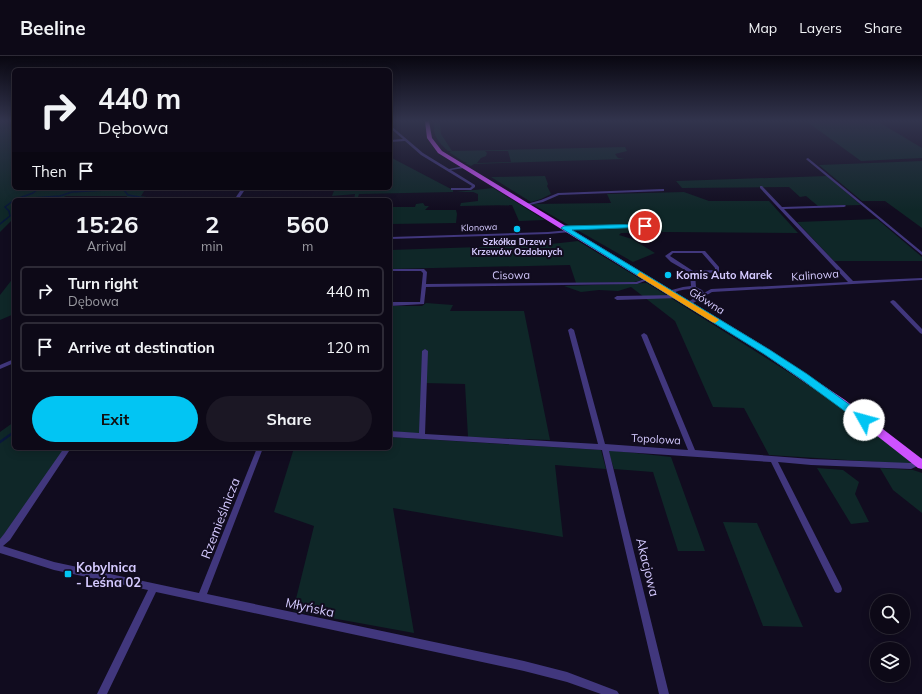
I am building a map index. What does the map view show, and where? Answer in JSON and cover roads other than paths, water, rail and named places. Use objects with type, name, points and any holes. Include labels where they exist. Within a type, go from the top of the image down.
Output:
[{"type":"main road","name":"Główna","points":[[439,151],[804,376],[921,463]]},
{"type":"street","points":[[418,151],[474,186],[471,189],[452,189]]},
{"type":"street","points":[[808,159],[922,254]]},
{"type":"street","points":[[448,170],[464,167]]},
{"type":"street","points":[[761,187],[851,282]]},
{"type":"street","points":[[525,205],[542,201],[558,194],[663,190]]},
{"type":"street","points":[[781,208],[844,206]]},
{"type":"street","name":"Klonowa","points":[[392,238],[548,233],[566,229],[645,226]]},
{"type":"street","points":[[692,274],[717,271],[717,268],[703,252],[672,252],[668,254],[667,256],[684,266],[692,274],[694,288]]},
{"type":"street","points":[[392,270],[424,270],[422,303],[392,304]]},
{"type":"street","name":"Cisowa","points":[[424,286],[637,283],[648,279]]},
{"type":"street","name":"Kalinowa","points":[[688,304],[711,291],[922,279]]},
{"type":"street","points":[[670,292],[680,289],[694,288],[703,295]]},
{"type":"street","points":[[617,298],[677,297]]},
{"type":"street","points":[[892,302],[922,332]]},
{"type":"street","name":"Akacjowa","points":[[571,330],[604,447],[664,694]]},
{"type":"street","points":[[644,335],[693,452]]},
{"type":"street","points":[[422,436],[425,351]]},
{"type":"street","points":[[0,367],[12,362]]},
{"type":"street","name":"Topolowa","points":[[392,434],[693,452],[773,459],[911,466],[921,463]]},
{"type":"street","points":[[0,544],[7,537],[67,450]]},
{"type":"street","name":"Rzemieślnicza","points":[[202,597],[259,450]]},
{"type":"street","points":[[773,459],[838,589]]},
{"type":"street","name":"Młyńska","points":[[0,548],[23,558],[54,566],[154,586],[524,666],[567,677],[611,693]]},
{"type":"street","points":[[102,694],[154,586]]},
{"type":"waterway","points":[[19,198],[33,193],[37,190]]},
{"type":"waterway","points":[[31,198],[60,196],[72,192],[106,190]]},
{"type":"waterway","points":[[124,190],[128,195],[145,198]]},
{"type":"waterway","points":[[0,224],[10,216],[9,211],[5,207],[12,202]]},
{"type":"waterway","points":[[0,442],[12,433]]},
{"type":"place","name":"Szkółka Drzew i Krzewów Ozdobnych","points":[[517,229]]},
{"type":"place","name":"Komis Auto Marek","points":[[668,275]]},
{"type":"place","name":"Kobylnica - Leśna 02","points":[[68,574]]}]
